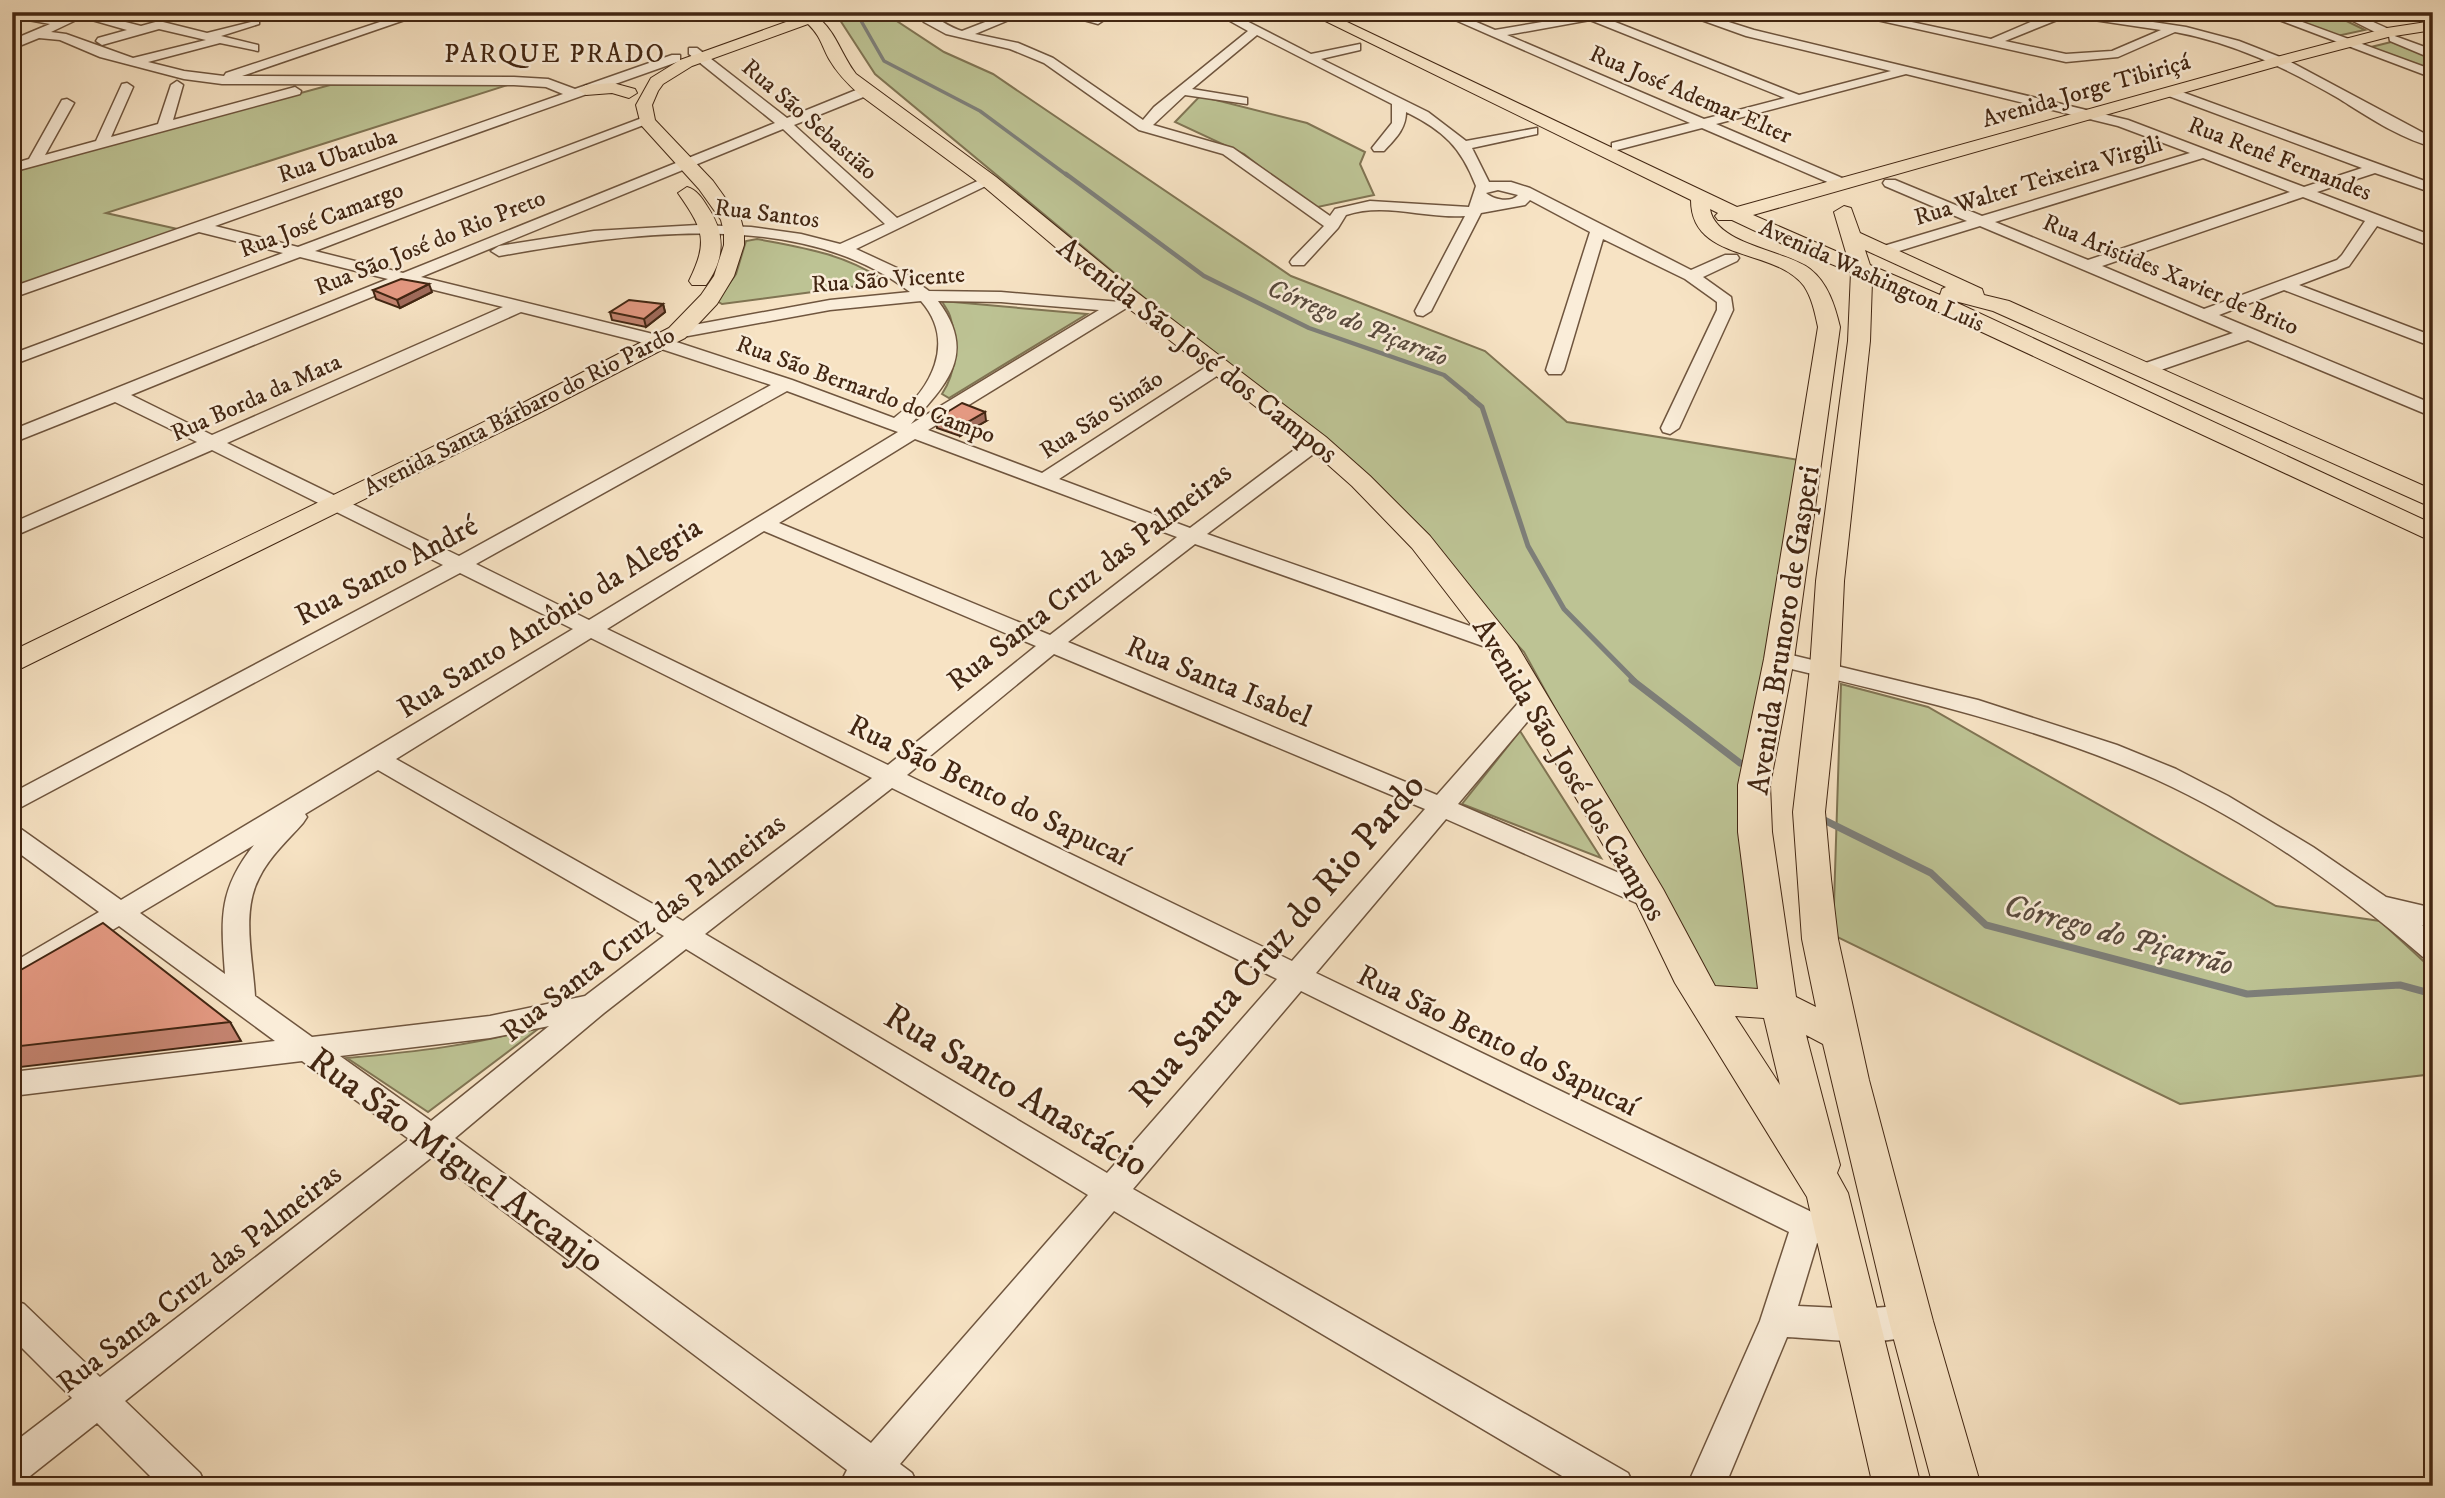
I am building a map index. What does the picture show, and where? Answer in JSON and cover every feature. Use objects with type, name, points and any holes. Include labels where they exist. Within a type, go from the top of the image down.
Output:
[{"type":"main road","name":"Avenida Washington Luis","points":[[1314,12],[1547,126],[1598,146],[1700,195],[1740,229]]},
{"type":"main road","name":"Avenida Washington Luis","points":[[1335,12],[1617,146],[1740,229],[1847,273],[1906,287],[2432,533]]},
{"type":"main road","points":[[734,232],[731,220],[722,206],[676,167],[625,109],[629,93],[651,71],[810,14]]},
{"type":"main road","name":"Avenida São José dos Campos","points":[[810,14],[827,34],[836,58],[850,77],[866,91],[989,181],[1130,304],[1220,366],[1362,481],[1421,542],[1502,645],[1651,898],[1824,1219],[1860,1325],[1897,1486]]},
{"type":"main road","name":"Avenida Jorge Tibiriçá","points":[[1844,212],[1848,200],[1855,194],[2178,94],[2433,25]]},
{"type":"main road","name":"Avenida Jorge Tibiriçá","points":[[2390,35],[2433,31]]},
{"type":"main road","points":[[638,125],[644,105],[657,81],[690,55]]},
{"type":"main road","points":[[581,92],[613,88],[629,93]]},
{"type":"main road","name":"Avenida Jorge Tibiriçá","points":[[1740,229],[1812,194],[1844,184],[2102,117]]},
{"type":"main road","points":[[676,167],[711,230]]},
{"type":"main road","points":[[1812,194],[1831,201],[1844,212],[1847,273]]},
{"type":"main road","points":[[1700,195],[1698,205],[1704,223],[1718,236],[1740,229],[1828,250],[1847,273]]},
{"type":"main road","points":[[1740,229],[1799,270],[1847,273],[1883,251],[2001,306]]},
{"type":"main road","name":"Avenida Santa Bárbaro do Rio Pardo","points":[[660,338],[699,281],[713,251],[711,230]]},
{"type":"main road","name":"Avenida Santa Bárbaro do Rio Pardo","points":[[12,641],[326,499],[660,338],[692,320],[724,276],[734,245],[734,232]]},
{"type":"main road","name":"Avenida Washington Luis","points":[[1847,273],[2001,306],[2433,500]]},
{"type":"main road","name":"Avenida Brunoro de Gasperi","points":[[1824,1219],[1779,1005],[1755,832],[1754,785],[1779,659],[1829,327],[1826,309],[1847,273]]},
{"type":"main road","name":"Avenida Brunoro de Gasperi","points":[[1847,273],[1859,341],[1830,581],[1825,668],[1809,812],[1820,939],[1911,1321]]},
{"type":"main road","points":[[2066,363],[2066,358],[2074,353],[2101,351]]},
{"type":"main road","name":"Avenida Santa Bárbaro do Rio Pardo","points":[[12,662],[326,499]]},
{"type":"main road","points":[[1704,999],[1779,1005],[1841,1036]]},
{"type":"main road","points":[[1911,1321],[1957,1486]]},
{"type":"street","points":[[12,45],[87,12]]},
{"type":"street","points":[[108,12],[96,18],[140,30]]},
{"type":"street","points":[[228,81],[254,67],[422,12]]},
{"type":"street","points":[[920,12],[939,27],[1017,47],[1046,59],[1144,127],[1214,144],[1333,225]]},
{"type":"street","points":[[965,34],[1023,12]]},
{"type":"street","points":[[1061,12],[1098,20]]},
{"type":"street","points":[[1220,12],[1445,129],[1465,145],[1474,162],[1477,205]]},
{"type":"street","name":"Rua José Ademar Elter","points":[[1443,12],[1844,184]]},
{"type":"street","name":"Rua Renê Fernandes","points":[[1685,12],[1728,27],[2102,117],[2206,153],[2433,242]]},
{"type":"street","points":[[1847,12],[2044,55],[2101,57],[2172,29]]},
{"type":"street","points":[[2341,12],[2433,55]]},
{"type":"street","points":[[12,13],[63,23]]},
{"type":"street","points":[[1990,43],[2062,13],[2172,29],[2230,41],[2284,64],[2383,121],[2433,143]]},
{"type":"street","points":[[2259,13],[2433,74]]},
{"type":"street","points":[[1494,34],[1585,15],[1799,99]]},
{"type":"street","points":[[12,20],[27,16]]},
{"type":"street","points":[[160,18],[154,22],[173,16],[218,36]]},
{"type":"street","points":[[102,41],[140,30],[160,18]]},
{"type":"street","points":[[160,18],[186,31],[323,60]]},
{"type":"street","points":[[139,64],[255,22]]},
{"type":"street","points":[[338,24],[393,33],[394,36]]},
{"type":"street","points":[[1144,127],[1159,110],[1256,30]]},
{"type":"street","points":[[156,41],[186,31]]},
{"type":"street","points":[[38,34],[62,37],[139,64],[184,75],[228,81],[514,81],[548,83],[581,92]]},
{"type":"street","points":[[1233,48],[1282,44]]},
{"type":"street","points":[[1308,58],[1356,47]]},
{"type":"street","name":"Rua Ubatuba","points":[[12,293],[690,55]]},
{"type":"street","name":"Rua São Sebastião","points":[[690,55],[784,123],[894,224]]},
{"type":"street","points":[[1617,146],[1905,71]]},
{"type":"street","points":[[234,106],[295,82]]},
{"type":"street","points":[[12,168],[325,82]]},
{"type":"street","points":[[165,124],[177,85]]},
{"type":"street","points":[[102,142],[127,87]]},
{"type":"street","name":"Rua São José do Rio Preto","points":[[12,437],[866,91]]},
{"type":"street","points":[[1182,91],[1242,101]]},
{"type":"street","points":[[2178,94],[2433,189]]},
{"type":"street","points":[[34,162],[67,103]]},
{"type":"street","points":[[1398,103],[1408,130]]},
{"type":"street","points":[[1122,111],[1159,110]]},
{"type":"street","name":"Rua José Camargo","points":[[12,360],[638,125]]},
{"type":"street","points":[[1379,148],[1408,130],[1445,129]]},
{"type":"street","points":[[1465,145],[1532,131]]},
{"type":"street","name":"Rua Walter Teixeira Virgili","points":[[1883,251],[2206,153]]},
{"type":"street","points":[[1474,162],[1521,194]]},
{"type":"street","points":[[2086,266],[2375,168]]},
{"type":"street","points":[[843,248],[989,181]]},
{"type":"street","name":"Rua Aristides Xavier de Brito","points":[[1890,183],[2431,409]]},
{"type":"street","points":[[1423,311],[1477,205],[1499,185],[1553,205],[1598,231],[1691,276],[1725,301],[1725,310],[1670,428]]},
{"type":"street","points":[[1298,262],[1333,225],[1340,212],[1365,205],[1452,214],[1477,205],[1504,204],[1521,194]]},
{"type":"street","points":[[2203,315],[2343,263],[2352,254],[2374,219]]},
{"type":"street","name":"Rua São Bernardo do Campo","points":[[198,227],[518,307],[660,338],[1193,536],[1502,645]]},
{"type":"street","points":[[1691,276],[1740,229]]},
{"type":"street","name":"Rua Santos","points":[[437,265],[587,235],[711,230],[790,237],[843,248],[920,291]]},
{"type":"street","points":[[1555,370],[1598,231]]},
{"type":"street","points":[[1588,259],[1606,253],[1636,250]]},
{"type":"street","points":[[2285,285],[2433,342]]},
{"type":"street","points":[[903,429],[934,391],[945,362],[947,337],[943,323],[920,291]]},
{"type":"street","name":"Rua São Vicente","points":[[660,338],[813,308],[920,291]]},
{"type":"street","name":"Rua São Vicente","points":[[692,320],[854,292],[920,291],[1130,304]]},
{"type":"street","name":"Rua Santo Antônio da Alegria","points":[[12,977],[591,629],[762,523],[903,429],[1130,304]]},
{"type":"street","name":"Rua Borda da Mata","points":[[12,531],[518,307]]},
{"type":"street","points":[[2143,369],[2248,334]]},
{"type":"street","name":"Rua São Simão","points":[[1044,480],[1220,366]]},
{"type":"street","name":"Rua Santo André","points":[[12,804],[457,566],[786,384]]},
{"type":"street","name":"Rua São Bento do Sapucaí","points":[[116,395],[457,566],[591,629],[1294,976],[1824,1219]]},
{"type":"street","name":"Rua Santa Cruz das Palmeiras","points":[[12,1466],[432,1139],[594,1005],[889,777],[1051,645],[1317,442]]},
{"type":"street","name":"Rua Santa Isabel","points":[[762,523],[1440,806],[1651,898]]},
{"type":"street","points":[[1779,659],[1825,668],[2007,715],[2156,770],[2231,809],[2321,863],[2383,906],[2433,950]]},
{"type":"street","name":"Rua Santa Cruz do Rio Pardo","points":[[877,1480],[1110,1192],[1535,698]]},
{"type":"street","name":"Rua Santo Anastácio","points":[[378,759],[685,935],[1110,1192],[1615,1486]]},
{"type":"street","points":[[241,1001],[238,900],[242,884],[271,842],[309,800]]},
{"type":"street","name":"Rua São Miguel Arcanjo","points":[[12,835],[432,1139],[877,1480]]},
{"type":"street","points":[[2383,906],[2433,918]]},
{"type":"street","points":[[12,1084],[490,1027],[594,1005]]},
{"type":"street","points":[[1706,1486],[1777,1321],[1797,1252],[1824,1219]]},
{"type":"street","points":[[12,1315],[187,1486]]},
{"type":"street","points":[[1777,1321],[1860,1325],[1911,1321]]},
{"type":"green space","points":[[850,12],[883,12],[944,52],[993,74],[1291,276],[1485,351],[1567,422],[1799,460],[1745,797],[1766,996],[1709,990],[1524,652],[1366,482],[875,74],[838,17]]},
{"type":"green space","points":[[2273,12],[2328,12],[2365,30],[2337,36]]},
{"type":"green space","points":[[2395,41],[2433,59],[2433,71],[2367,48]]},
{"type":"green space","points":[[511,84],[106,213],[182,230],[12,291],[12,172],[330,85]]},
{"type":"green space","points":[[1200,96],[1307,123],[1365,152],[1360,164],[1374,195],[1313,208],[1244,154],[1175,122]]},
{"type":"green space","points":[[757,239],[837,257],[882,279],[880,283],[722,304],[717,301],[736,274],[746,241]]},
{"type":"green space","points":[[942,301],[1087,314],[949,398],[942,394],[951,376],[955,356],[954,336],[950,316]]},
{"type":"green space","points":[[1841,684],[1928,707],[2276,906],[2380,921],[2433,970],[2433,1074],[2180,1104],[1833,935]]},
{"type":"green space","points":[[1520,731],[1601,858],[1462,804]]},
{"type":"green space","points":[[542,1026],[428,1112],[347,1058],[446,1047]]},
{"type":"building","points":[[401,279],[429,284],[397,300],[373,290]]},
{"type":"building","points":[[629,300],[663,304],[644,319],[610,312]]},
{"type":"building","points":[[962,403],[985,412],[959,427],[936,419]]},
{"type":"building","points":[[103,923],[230,1022],[12,1047],[12,975]]},
{"type":"waterway","name":"Córrego do Piçarrão","points":[[856,12],[884,61],[980,111],[1068,176]]},
{"type":"waterway","name":"Córrego do Piçarrão","points":[[1066,174],[1204,276],[1309,328],[1444,375],[1472,398]]},
{"type":"waterway","name":"Córrego do Piçarrão","points":[[1470,397],[1482,407],[1528,546],[1564,609],[1635,681]]},
{"type":"waterway","name":"Córrego do Piçarrão","points":[[1632,680],[1740,763]]},
{"type":"waterway","name":"Córrego do Piçarrão","points":[[1822,819],[1931,873],[1986,925],[2247,994],[2400,985],[2433,994]]},
{"type":"district","name":"PARQUE PRADO","points":[[555,53]]}]
